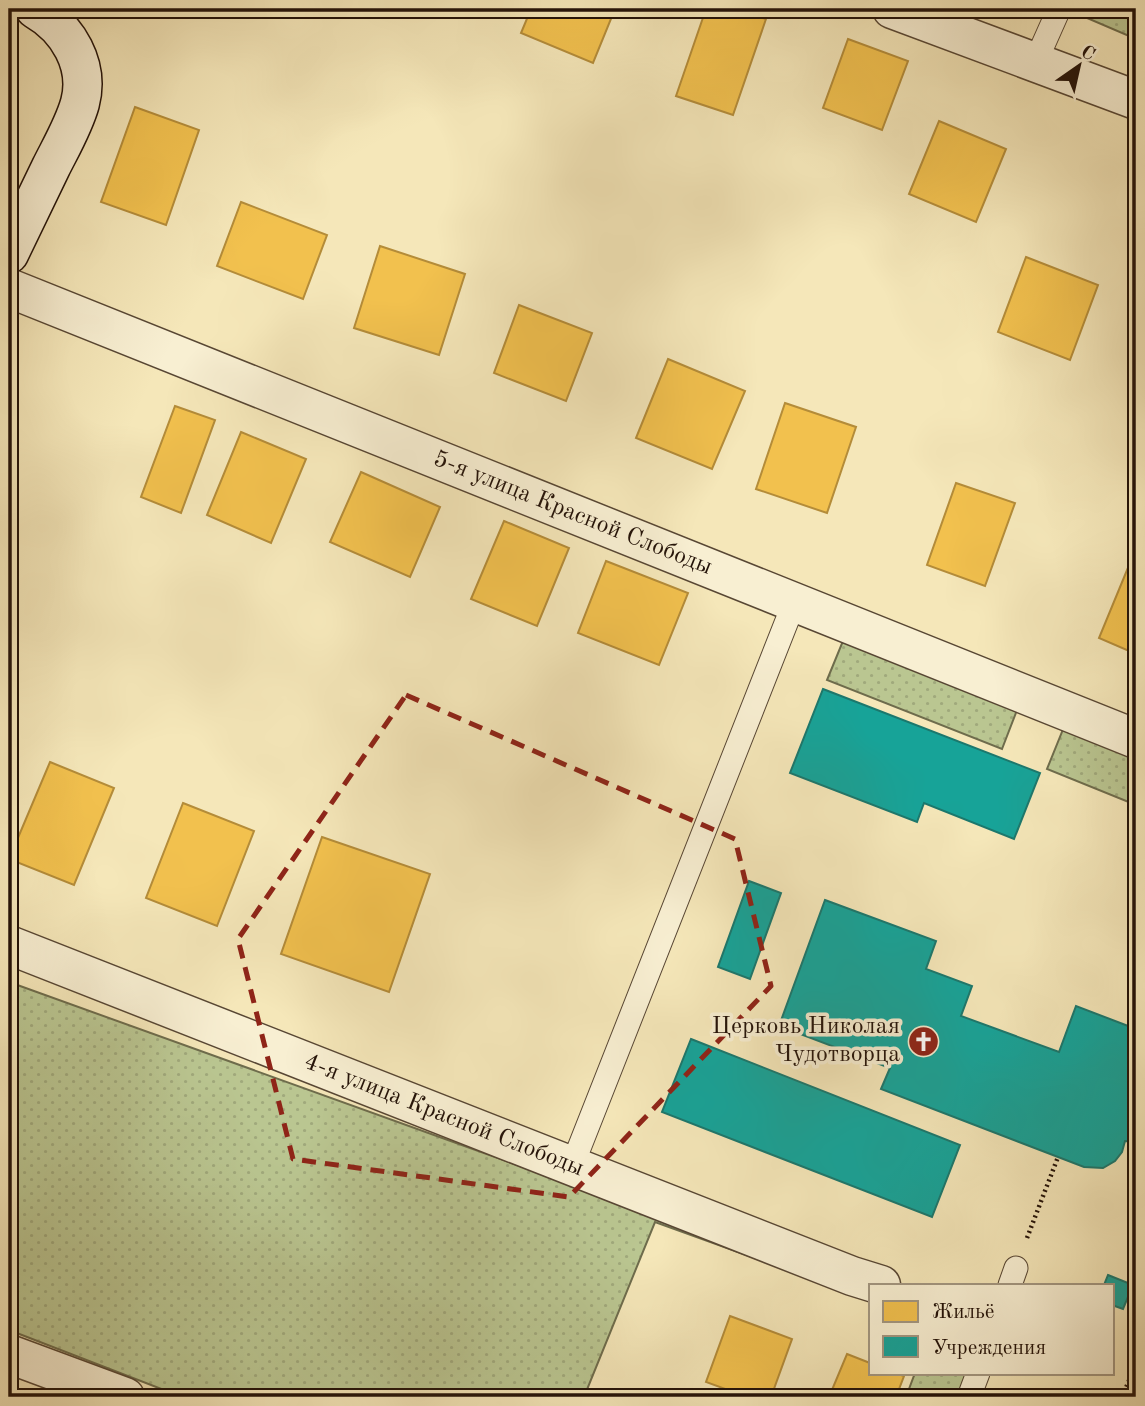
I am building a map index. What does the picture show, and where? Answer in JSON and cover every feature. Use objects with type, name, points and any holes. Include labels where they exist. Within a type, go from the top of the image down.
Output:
[{"type":"street","points":[[9,254],[75,117],[82,88],[79,60],[73,47],[56,24],[35,9]]},
{"type":"street","points":[[892,9],[1136,100]]},
{"type":"street","name":"5-я улица Красной Слободы","points":[[9,288],[1136,739]]},
{"type":"street","name":"4-я улица Красной Слободы","points":[[9,945],[878,1284]]},
{"type":"street","points":[[9,1353],[125,1397]]},
{"type":"lane","points":[[1035,63],[1059,9]]},
{"type":"lane","points":[[572,1166],[794,603]]},
{"type":"lane","points":[[969,1397],[978,1374]]},
{"type":"path","points":[[1013,1276],[1058,1157]]},
{"type":"path","points":[[1122,1397],[1136,1364]]},
{"type":"highlighted area","points":[[406,695],[735,839],[771,986],[569,1197],[293,1159],[238,939]]},
{"type":"green space","points":[[1083,9],[1136,9],[1136,39],[1080,15]]},
{"type":"green space","points":[[845,636],[1019,705],[1002,749],[827,680]]},
{"type":"green space","points":[[1066,722],[1136,749],[1136,805],[1047,769]]},
{"type":"green space","points":[[9,982],[869,1292],[869,1300],[655,1222],[584,1397],[182,1397],[9,1330]]},
{"type":"green space","points":[[915,1374],[967,1374],[958,1397],[906,1397]]},
{"type":"building: Жильё","points":[[531,9],[615,9],[593,63],[521,33]]},
{"type":"building: Жильё","points":[[706,9],[736,9],[766,19],[733,115],[676,96]]},
{"type":"building: Жильё","points":[[848,39],[908,61],[882,130],[823,108]]},
{"type":"building: Жильё","points":[[135,107],[199,130],[166,225],[101,202]]},
{"type":"building: Жильё","points":[[939,121],[1006,149],[976,222],[909,194]]},
{"type":"building: Жильё","points":[[241,202],[327,235],[303,299],[217,266]]},
{"type":"building: Жильё","points":[[380,246],[465,274],[439,355],[354,328]]},
{"type":"building: Жильё","points":[[1026,257],[1098,285],[1070,360],[998,332]]},
{"type":"building: Жильё","points":[[519,305],[592,333],[566,401],[494,373]]},
{"type":"building: Жильё","points":[[668,359],[745,391],[712,469],[636,438]]},
{"type":"building: Жильё","points":[[785,403],[856,427],[827,513],[756,489]]},
{"type":"building: Жильё","points":[[175,406],[215,420],[181,513],[141,497]]},
{"type":"building: Жильё","points":[[241,432],[306,459],[271,543],[207,515]]},
{"type":"building: Жильё","points":[[361,472],[440,507],[410,577],[330,542]]},
{"type":"building: Жильё","points":[[956,483],[1015,503],[985,586],[927,565]]},
{"type":"building: Жильё","points":[[504,521],[569,548],[537,626],[471,599]]},
{"type":"building: Жильё","points":[[1132,558],[1136,559],[1136,654],[1099,638]]},
{"type":"building: Жильё","points":[[606,561],[688,593],[659,665],[578,633]]},
{"type":"building: Жильё","points":[[50,762],[114,788],[74,885],[9,859]]},
{"type":"building: Жильё","points":[[183,803],[254,831],[217,926],[146,898]]},
{"type":"building: Жильё","points":[[322,837],[430,874],[389,992],[281,954]]},
{"type":"building: Жильё","points":[[730,1316],[792,1339],[771,1397],[747,1397],[706,1382]]},
{"type":"building: Жильё","points":[[847,1354],[869,1363],[869,1374],[904,1376],[896,1397],[829,1397]]},
{"type":"building: Учреждения","points":[[823,689],[1040,773],[1014,839],[924,803],[917,822],[790,773]]},
{"type":"building: Учреждения","points":[[749,881],[781,893],[750,979],[718,967]]},
{"type":"building: Учреждения","name":"Церковь Николая Чудотворца","points":[[825,900],[936,941],[926,969],[972,986],[961,1016],[1059,1052],[1076,1006],[1136,1029],[1136,1142],[1125,1141],[1122,1152],[1115,1161],[1103,1168],[1084,1167],[881,1089],[890,1068],[779,1026]]},
{"type":"building: Учреждения","points":[[691,1039],[960,1145],[932,1217],[662,1112]]},
{"type":"building: Учреждения","points":[[1108,1275],[1133,1285],[1123,1309],[1114,1306],[1114,1284],[1104,1284]]},
{"type":"place","name":"Церковь Николая Чудотворца","points":[[923,1041]]}]
